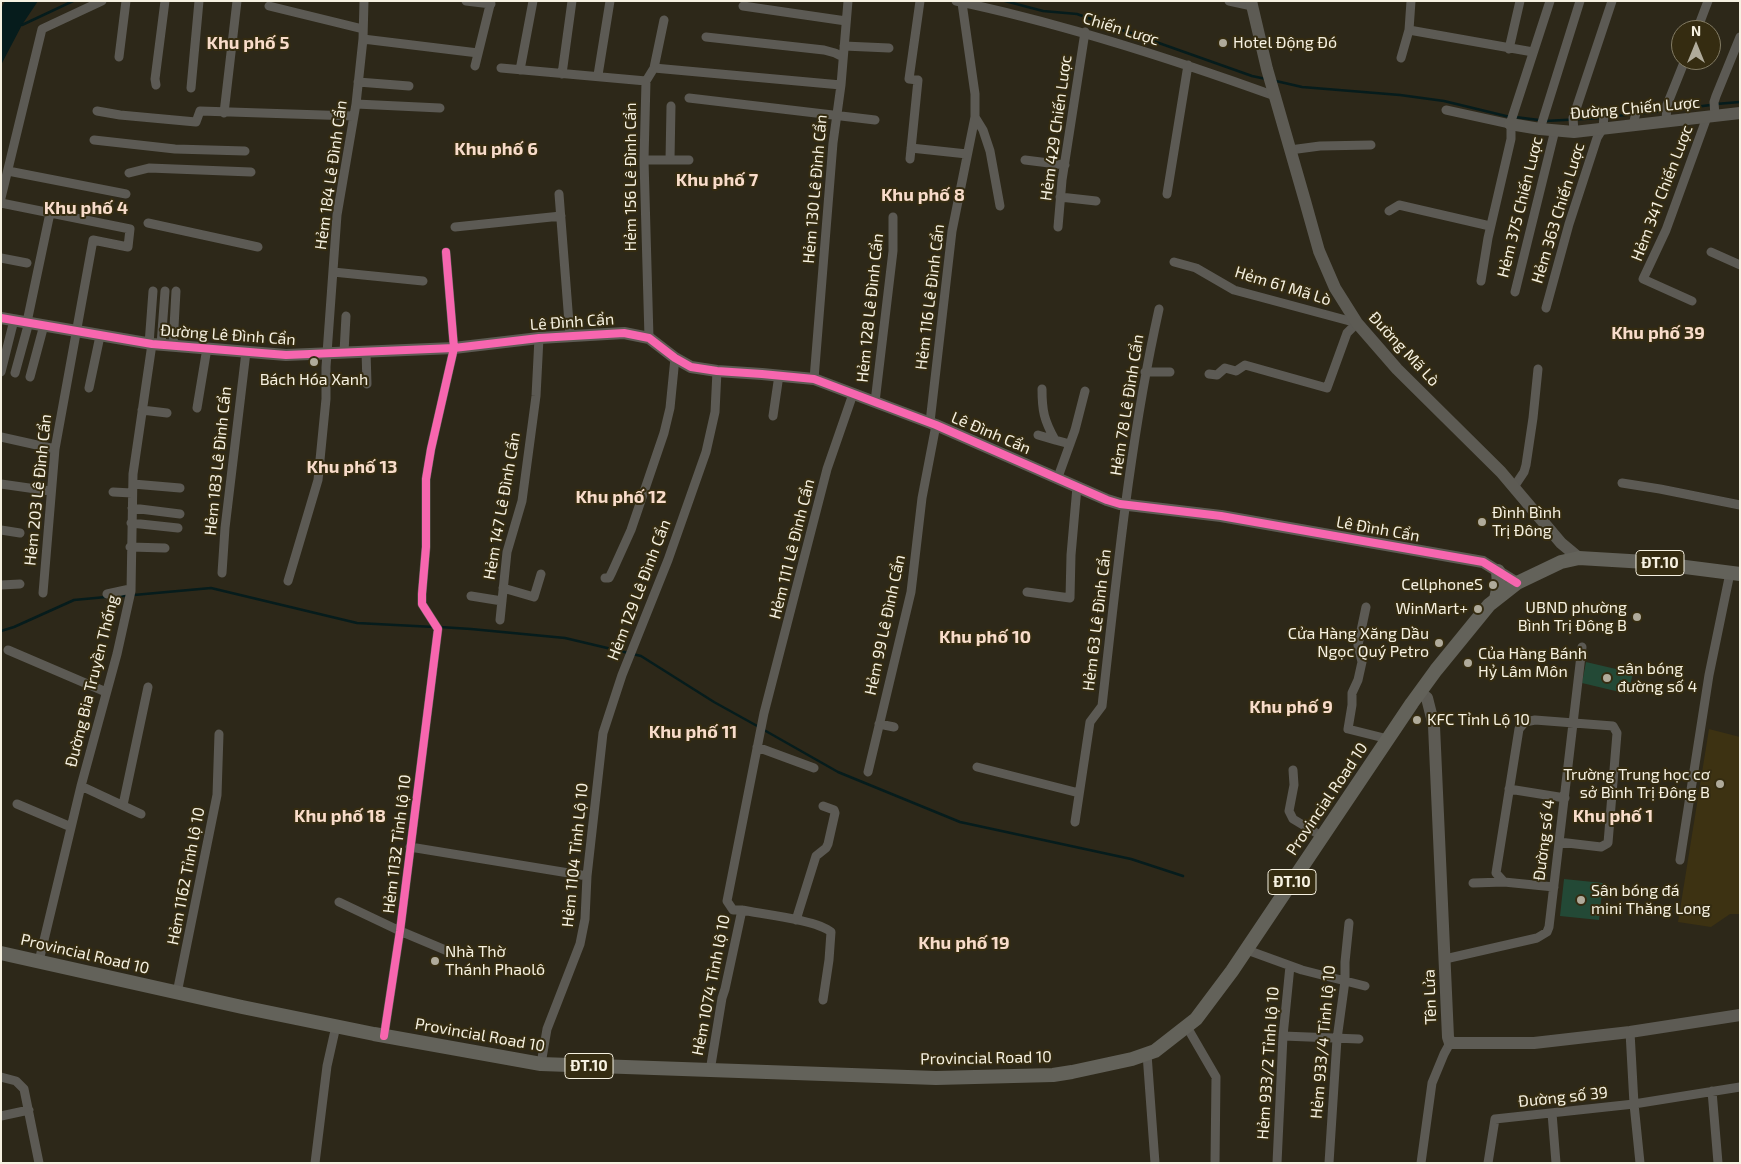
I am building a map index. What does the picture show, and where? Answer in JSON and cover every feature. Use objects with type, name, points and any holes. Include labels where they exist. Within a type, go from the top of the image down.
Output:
[{"type":"main road","name":"Provincial Road 10","points":[[1,953],[177,993],[384,1036],[541,1064],[936,1078],[1053,1075],[1102,1066],[1147,1054],[1160,1048],[1196,1019],[1246,950],[1436,670],[1496,599],[1517,584],[1561,562],[1579,558],[1653,562],[1735,573]]},
{"type":"main road","points":[[1496,599],[1499,585],[1498,571]]},
{"type":"street","points":[[1,198],[42,29],[102,1]]},
{"type":"street","points":[[119,57],[126,1]]},
{"type":"street","points":[[156,85],[155,79],[165,1]]},
{"type":"street","points":[[190,88],[199,1]]},
{"type":"street","points":[[224,113],[237,1]]},
{"type":"street","name":"Hẻm 184 Lê Đình Cẩn","points":[[288,581],[318,480],[326,399],[326,367],[337,215],[356,104],[363,38],[364,1]]},
{"type":"street","points":[[466,1],[491,3],[475,66]]},
{"type":"street","points":[[520,70],[533,1]]},
{"type":"street","points":[[562,74],[572,1]]},
{"type":"street","points":[[598,76],[610,1]]},
{"type":"street","name":"Hẻm 130 Lê Đình Cẩn","points":[[814,379],[832,152],[841,84],[848,1]]},
{"type":"street","points":[[910,159],[918,80],[908,79],[920,1]]},
{"type":"street","points":[[1229,1],[1252,4]]},
{"type":"street","points":[[1401,58],[1409,30],[1411,1]]},
{"type":"street","points":[[1509,49],[1520,1]]},
{"type":"street","points":[[1481,281],[1490,226],[1511,139],[1512,119],[1550,1]]},
{"type":"street","points":[[1542,125],[1580,1]]},
{"type":"street","points":[[1574,125],[1612,1]]},
{"type":"street","points":[[1700,20],[1708,1]]},
{"type":"street","points":[[959,2],[975,94],[975,117],[983,130],[990,151],[1000,206]]},
{"type":"street","name":"Chiến Lược","points":[[959,2],[1008,12],[1085,32],[1274,95]]},
{"type":"street","name":"Đường Mã Lò","points":[[1252,4],[1274,95],[1319,251],[1335,288],[1357,323],[1397,368],[1501,472],[1561,543],[1579,558]]},
{"type":"street","points":[[269,6],[363,28]]},
{"type":"street","points":[[743,6],[846,21]]},
{"type":"street","name":"Hẻm 156 Lê Đình Cẩn","points":[[648,338],[644,163],[646,81],[654,68],[664,20]]},
{"type":"street","points":[[1409,30],[1534,52]]},
{"type":"street","name":"Hẻm 429 Chiến Lược","points":[[1058,227],[1060,197],[1085,32]]},
{"type":"street","points":[[706,37],[824,50],[843,57]]},
{"type":"street","points":[[1711,117],[1714,102],[1740,37]]},
{"type":"street","points":[[363,38],[478,53]]},
{"type":"street","points":[[844,46],[889,48]]},
{"type":"street","points":[[1167,194],[1188,65]]},
{"type":"street","points":[[501,68],[646,81]]},
{"type":"street","points":[[654,68],[841,84]]},
{"type":"street","points":[[1666,119],[1667,105],[1681,70]]},
{"type":"street","points":[[358,82],[409,86]]},
{"type":"street","points":[[689,98],[874,120]]},
{"type":"street","points":[[356,104],[440,108]]},
{"type":"street","points":[[670,160],[671,106]]},
{"type":"street","name":"Đường Chiến Lược","points":[[1446,110],[1512,119],[1542,125],[1555,130],[1574,125],[1634,119],[1711,117],[1740,113]]},
{"type":"street","points":[[97,111],[196,122],[200,111],[353,116]]},
{"type":"street","name":"Hẻm 116 Lê Đình Cẩn","points":[[933,424],[952,231],[975,117]]},
{"type":"street","name":"Hẻm 341 Chiến Lược","points":[[1692,301],[1644,279],[1666,230],[1711,117]]},
{"type":"street","name":"Hẻm 363 Chiến Lược","points":[[1546,308],[1578,195],[1603,122]]},
{"type":"street","name":"Hẻm 375 Chiến Lược","points":[[1514,292],[1555,130]]},
{"type":"street","points":[[94,140],[174,149],[245,150]]},
{"type":"street","points":[[1290,150],[1320,146],[1371,145]]},
{"type":"street","points":[[912,148],[967,154]]},
{"type":"street","points":[[634,166],[670,160],[689,160]]},
{"type":"street","points":[[1025,160],[1065,165]]},
{"type":"street","points":[[129,174],[149,168],[250,172]]},
{"type":"street","points":[[8,171],[126,194]]},
{"type":"street","points":[[559,194],[570,336]]},
{"type":"street","points":[[1060,197],[1096,200]]},
{"type":"street","points":[[1,203],[50,213],[28,322],[15,373]]},
{"type":"street","points":[[1389,211],[1399,205],[1490,226]]},
{"type":"street","name":"Hẻm 203 Lê Đình Cẩn","points":[[43,593],[55,449],[93,240],[128,247],[130,229],[50,213]]},
{"type":"street","points":[[455,226],[561,216]]},
{"type":"street","name":"Hẻm 128 Lê Đình Cẩn","points":[[875,402],[893,251],[894,217]]},
{"type":"street","points":[[148,223],[258,247]]},
{"type":"street","points":[[446,252],[454,348]]},
{"type":"street","points":[[1711,252],[1740,265]]},
{"type":"street","points":[[1,258],[27,263]]},
{"type":"street","name":"Hẻm 61 Mã Lò","points":[[1174,262],[1196,268],[1234,290],[1357,323]]},
{"type":"street","points":[[333,272],[423,281]]},
{"type":"street","points":[[153,291],[159,344]]},
{"type":"street","points":[[159,344],[165,291]]},
{"type":"street","points":[[159,344],[176,291]]},
{"type":"street","name":"Hẻm 78 Lê Đình Cẩn","points":[[1126,506],[1145,372],[1159,309]]},
{"type":"street","points":[[344,352],[346,316]]},
{"type":"street","points":[[1,372],[8,319]]},
{"type":"street","name":"Đường Lê Đình Cẩn","points":[[8,319],[100,336],[159,344],[286,355],[454,348]]},
{"type":"street","points":[[1210,374],[1217,375],[1225,368],[1236,371],[1245,365],[1327,388],[1347,333],[1357,323]]},
{"type":"street","points":[[30,377],[44,325]]},
{"type":"street","name":"Lê Đình Cẩn","points":[[454,348],[539,338],[624,333],[648,338],[691,367],[814,379],[933,424],[1107,500],[1126,506],[1221,516],[1483,562],[1517,584]]},
{"type":"street","points":[[89,388],[100,336]]},
{"type":"street","name":"Hẻm 147 Lê Đình Cẩn","points":[[500,620],[507,552],[522,501],[536,396],[539,338]]},
{"type":"street","name":"Đường Bia Truyền Thống","points":[[40,961],[81,786],[117,654],[131,590],[132,488],[142,410],[159,344]]},
{"type":"street","points":[[197,408],[206,348]]},
{"type":"street","name":"Hẻm 1132 Tỉnh lộ 10","points":[[384,1036],[400,931],[436,656],[438,629],[422,604],[426,548],[426,479],[454,348]]},
{"type":"street","points":[[366,351],[366,384]]},
{"type":"street","name":"Hẻm 183 Lê Đình Cẩn","points":[[222,573],[225,528],[246,352]]},
{"type":"street","points":[[605,578],[609,578],[631,530],[664,433],[670,408],[675,358]]},
{"type":"street","points":[[1514,487],[1524,472],[1526,464],[1538,369]]},
{"type":"street","name":"Hẻm 129 Lê Đình Cẩn","points":[[622,676],[668,560],[706,452],[715,412],[717,371]]},
{"type":"street","points":[[1145,372],[1170,372]]},
{"type":"street","points":[[773,416],[779,376]]},
{"type":"street","points":[[1042,389],[1042,409],[1047,425],[1055,440]]},
{"type":"street","points":[[1058,477],[1070,444],[1085,391]]},
{"type":"street","name":"Hẻm 111 Lê Đình Cẩn","points":[[759,737],[827,469],[853,394]]},
{"type":"street","points":[[142,410],[167,413]]},
{"type":"street","name":"Hẻm 99 Lê Đình Cẩn","points":[[868,772],[911,592],[933,424]]},
{"type":"street","points":[[1038,435],[1070,444]]},
{"type":"street","points":[[1,437],[55,449]]},
{"type":"street","points":[[1622,483],[1740,505]]},
{"type":"street","points":[[1,484],[50,491]]},
{"type":"street","points":[[1027,592],[1070,598],[1071,555],[1077,487]]},
{"type":"street","points":[[113,492],[132,488],[180,488]]},
{"type":"street","name":"Hẻm 63 Lê Đình Cẩn","points":[[1075,822],[1090,722],[1102,706],[1126,506]]},
{"type":"street","points":[[132,508],[180,514]]},
{"type":"street","points":[[131,523],[178,528]]},
{"type":"street","points":[[1,530],[20,533]]},
{"type":"street","points":[[130,547],[165,548]]},
{"type":"street","points":[[1680,860],[1709,675],[1735,573]]},
{"type":"street","points":[[503,588],[534,596],[541,574]]},
{"type":"street","points":[[1,585],[20,584]]},
{"type":"street","points":[[107,594],[131,590]]},
{"type":"street","points":[[472,596],[502,601]]},
{"type":"street","points":[[1366,607],[1358,645],[1362,662],[1358,680],[1352,692],[1352,706],[1348,729],[1388,739]]},
{"type":"street","name":"Đường số 4","points":[[1445,959],[1537,938],[1547,932],[1554,888],[1582,646]]},
{"type":"street","points":[[8,650],[106,692]]},
{"type":"street","name":"Hẻm 1104 Tỉnh Lộ 10","points":[[541,1064],[547,1029],[580,944],[585,919],[587,876],[603,733],[622,676]]},
{"type":"street","points":[[123,805],[148,687]]},
{"type":"street","name":"Tên Lửa","points":[[1420,693],[1427,698],[1434,726],[1448,1036],[1450,1043],[1534,1043],[1630,1032],[1740,1015]]},
{"type":"street","points":[[1504,882],[1498,877],[1496,868],[1521,725],[1530,720],[1610,725],[1617,730],[1610,839],[1608,843],[1601,847],[1559,842]]},
{"type":"street","points":[[879,724],[894,727]]},
{"type":"street","name":"Hẻm 1162 Tỉnh lộ 10","points":[[177,993],[217,795],[219,734]]},
{"type":"street","name":"Hẻm 1074 Tỉnh lộ 10","points":[[710,1071],[722,998],[742,910],[733,910],[727,901],[759,737]]},
{"type":"street","points":[[757,747],[814,768]]},
{"type":"street","points":[[977,767],[1079,793]]},
{"type":"street","points":[[1294,770],[1290,815],[1293,819],[1323,837]]},
{"type":"street","points":[[81,786],[141,814]]},
{"type":"street","points":[[1509,789],[1565,798]]},
{"type":"street","points":[[17,804],[72,827]]},
{"type":"street","points":[[796,920],[816,856],[826,848],[832,828],[834,810],[823,806]]},
{"type":"street","points":[[410,847],[587,876]]},
{"type":"street","points":[[1473,883],[1504,882],[1554,888]]},
{"type":"street","points":[[339,902],[450,952]]},
{"type":"street","points":[[742,910],[796,920],[826,928],[830,932],[829,960],[823,1000]]},
{"type":"street","name":"Hẻm 933/4 Tỉnh lộ 10","points":[[1329,1163],[1337,1039],[1345,981],[1349,923]]},
{"type":"street","points":[[1246,950],[1290,966],[1365,986]]},
{"type":"street","name":"Hẻm 933/2 Tỉnh lộ 10","points":[[1277,1163],[1283,1036],[1290,966]]},
{"type":"street","points":[[316,1163],[327,1066],[336,1026]]},
{"type":"street","points":[[1187,1027],[1216,1077],[1215,1163]]},
{"type":"street","points":[[1630,1032],[1640,1163]]},
{"type":"street","points":[[1283,1036],[1359,1039]]},
{"type":"street","points":[[1421,1163],[1432,1082],[1450,1043]]},
{"type":"street","points":[[1147,1054],[1154,1163]]},
{"type":"street","points":[[1,1077],[16,1081],[22,1086],[29,1110],[39,1163]]},
{"type":"street","name":"Đường số 39","points":[[1488,1163],[1495,1119],[1634,1104],[1740,1087]]},
{"type":"street","points":[[1712,1091],[1718,1163]]},
{"type":"street","points":[[1,1116],[29,1110]]},
{"type":"street","points":[[1552,1113],[1556,1163]]},
{"type":"shaded area","name":"Trường Trung học cơ sở Bình Trị Đông B","points":[[1709,729],[1740,737],[1740,914],[1730,914],[1711,927],[1678,922]]},
{"type":"green space","name":"sân bóng đường số 4","points":[[1586,662],[1633,673],[1628,694],[1582,683]]},
{"type":"green space","name":"Sân bóng đá mini Thăng Long","points":[[1564,879],[1603,883],[1599,920],[1560,916]]},
{"type":"water","points":[[5,1],[38,1],[22,25],[1,65],[1,9]]},
{"type":"waterway","points":[[22,25],[73,1]]},
{"type":"waterway","points":[[1005,1],[1043,11],[1077,14],[1252,76],[1266,79]]},
{"type":"waterway","points":[[1276,81],[1302,87],[1400,95],[1444,101],[1510,117]]},
{"type":"waterway","points":[[1716,104],[1740,102]]},
{"type":"waterway","points":[[1669,110],[1711,105]]},
{"type":"waterway","points":[[1607,117],[1664,111]]},
{"type":"waterway","points":[[1515,117],[1539,120]]},
{"type":"waterway","points":[[1545,121],[1602,118]]},
{"type":"waterway","points":[[112,597],[211,588],[357,623],[434,627]]},
{"type":"waterway","points":[[1,631],[74,600],[106,597]]},
{"type":"waterway","points":[[440,627],[565,638],[641,656],[714,702],[759,727]]},
{"type":"waterway","points":[[764,730],[838,772],[960,822],[1131,859],[1183,876]]},
{"type":"cycle path","points":[[384,1036],[400,931],[438,629],[422,604],[422,594],[426,547],[426,479],[454,348],[446,252]]},
{"type":"cycle path","points":[[1,318],[152,344],[286,355],[454,348],[539,338],[624,333],[649,338],[675,358],[691,367],[814,379],[936,425],[1120,504],[1221,516],[1483,562],[1517,583]]},
{"type":"place","name":"Hotel Động Đó","points":[[1223,43]]},
{"type":"place","name":"Bách Hóa Xanh","points":[[314,362]]},
{"type":"place","name":"Đình Bình Trị Đông","points":[[1482,522]]},
{"type":"place","name":"CellphoneS","points":[[1493,585]]},
{"type":"place","name":"WinMart+","points":[[1478,609]]},
{"type":"place","name":"UBND phường Bình Trị Đông B","points":[[1637,617]]},
{"type":"place","name":"Cửa Hàng Xăng Dầu Ngọc Quý Petro","points":[[1439,643]]},
{"type":"place","name":"Của Hàng Bánh Hỷ Lâm Môn","points":[[1468,663]]},
{"type":"place","name":"sân bóng đường số 4","points":[[1607,678]]},
{"type":"place","name":"KFC Tỉnh Lộ 10","points":[[1417,720]]},
{"type":"place","name":"Trường Trung học cơ sở Bình Trị Đông B","points":[[1720,784]]},
{"type":"place","name":"Sân bóng đá mini Thăng Long","points":[[1581,900]]},
{"type":"place","name":"Nhà Thờ Thánh Phaolô","points":[[435,961]]},
{"type":"district","name":"Khu phố 5","points":[[248,43]]},
{"type":"district","name":"Khu phố 6","points":[[496,149]]},
{"type":"district","name":"Khu phố 7","points":[[717,180]]},
{"type":"district","name":"Khu phố 8","points":[[923,195]]},
{"type":"district","name":"Khu phố 4","points":[[86,208]]},
{"type":"district","name":"Khu phố 39","points":[[1658,333]]},
{"type":"district","name":"Khu phố 13","points":[[352,467]]},
{"type":"district","name":"Khu phố 12","points":[[621,497]]},
{"type":"district","name":"Khu phố 10","points":[[985,637]]},
{"type":"district","name":"Khu phố 9","points":[[1291,707]]},
{"type":"district","name":"Khu phố 11","points":[[693,732]]},
{"type":"district","name":"Khu phố 18","points":[[340,816]]},
{"type":"district","name":"Khu phố 1","points":[[1613,816]]},
{"type":"district","name":"Khu phố 19","points":[[964,943]]}]
